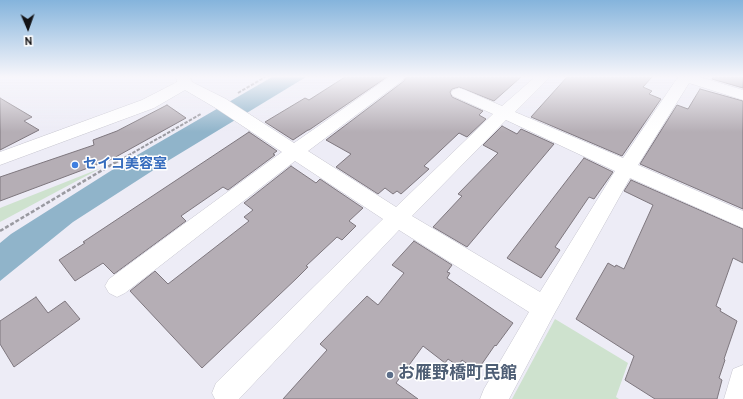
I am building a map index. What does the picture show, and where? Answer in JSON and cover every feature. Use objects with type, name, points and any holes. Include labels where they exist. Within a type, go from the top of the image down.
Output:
[{"type":"street","points":[[0,160],[148,104],[161,96]]},
{"type":"street","points":[[208,96],[397,218],[544,308]]},
{"type":"street","points":[[117,286],[294,152],[372,96]]},
{"type":"street","points":[[464,96],[743,220]]},
{"type":"street","points":[[226,393],[397,218],[523,96]]},
{"type":"street","points":[[494,399],[544,308],[641,143],[673,96]]},
{"type":"street","points":[[738,399],[743,379]]},
{"type":"path","points":[[0,231],[85,180],[233,96]]},
{"type":"green space","points":[[101,168],[0,222],[0,208]]},
{"type":"green space","points":[[555,319],[628,363],[616,397],[619,399],[512,399]]},
{"type":"water","points":[[240,96],[275,96],[166,162],[73,222],[0,281],[0,243],[11,234],[120,165]]},
{"type":"building","points":[[316,96],[360,96],[293,140],[265,122],[305,98],[309,100]]},
{"type":"building","points":[[385,96],[451,96],[483,111],[479,115],[486,119],[467,137],[459,133],[424,166],[429,169],[401,194],[397,191],[393,194],[385,188],[378,194],[336,167],[351,154],[326,140]]},
{"type":"building","points":[[481,96],[500,96],[494,101]]},
{"type":"building","points":[[550,96],[653,96],[661,99],[622,156],[531,117]]},
{"type":"building","points":[[696,96],[724,96],[743,101],[743,209],[640,164],[677,105],[688,109]]},
{"type":"building","points":[[0,98],[32,117],[24,121],[39,130],[0,150]]},
{"type":"building","points":[[167,105],[186,118],[112,159],[0,201],[0,177],[94,145],[93,140],[117,131]]},
{"type":"building","points":[[502,126],[517,134],[521,129],[554,144],[467,247],[433,227],[462,196],[458,194],[498,153],[483,145]]},
{"type":"building","points":[[249,132],[277,151],[273,154],[275,155],[228,190],[223,187],[181,216],[186,221],[114,274],[103,263],[75,281],[59,260],[85,243],[83,242]]},
{"type":"building","points":[[584,158],[613,172],[594,199],[589,197],[555,247],[560,250],[541,278],[507,258]]},
{"type":"building","points":[[291,166],[316,183],[320,179],[363,208],[349,221],[356,226],[342,240],[337,237],[306,266],[308,267],[297,278],[202,368],[130,291],[155,271],[168,284],[249,221],[244,217],[253,210],[244,203]]},
{"type":"building","points":[[631,180],[743,229],[743,263],[733,258],[716,306],[721,309],[720,311],[737,321],[719,378],[722,380],[717,399],[655,399],[625,380],[634,356],[576,319],[608,263],[615,267],[616,265],[624,269],[653,205],[624,191]]},
{"type":"building","points":[[414,241],[452,265],[447,272],[450,273],[447,278],[513,323],[477,371],[462,360],[458,366],[448,359],[445,363],[423,346],[396,383],[418,399],[283,399],[327,350],[320,344],[367,296],[378,305],[404,273],[392,265]]},
{"type":"building","points":[[36,297],[48,313],[65,301],[80,319],[14,367],[0,344],[0,321]]},
{"type":"place","name":"セイコ美容室","points":[[75,165]]},
{"type":"place","name":"お雁野橋町民館","points":[[390,375]]}]
